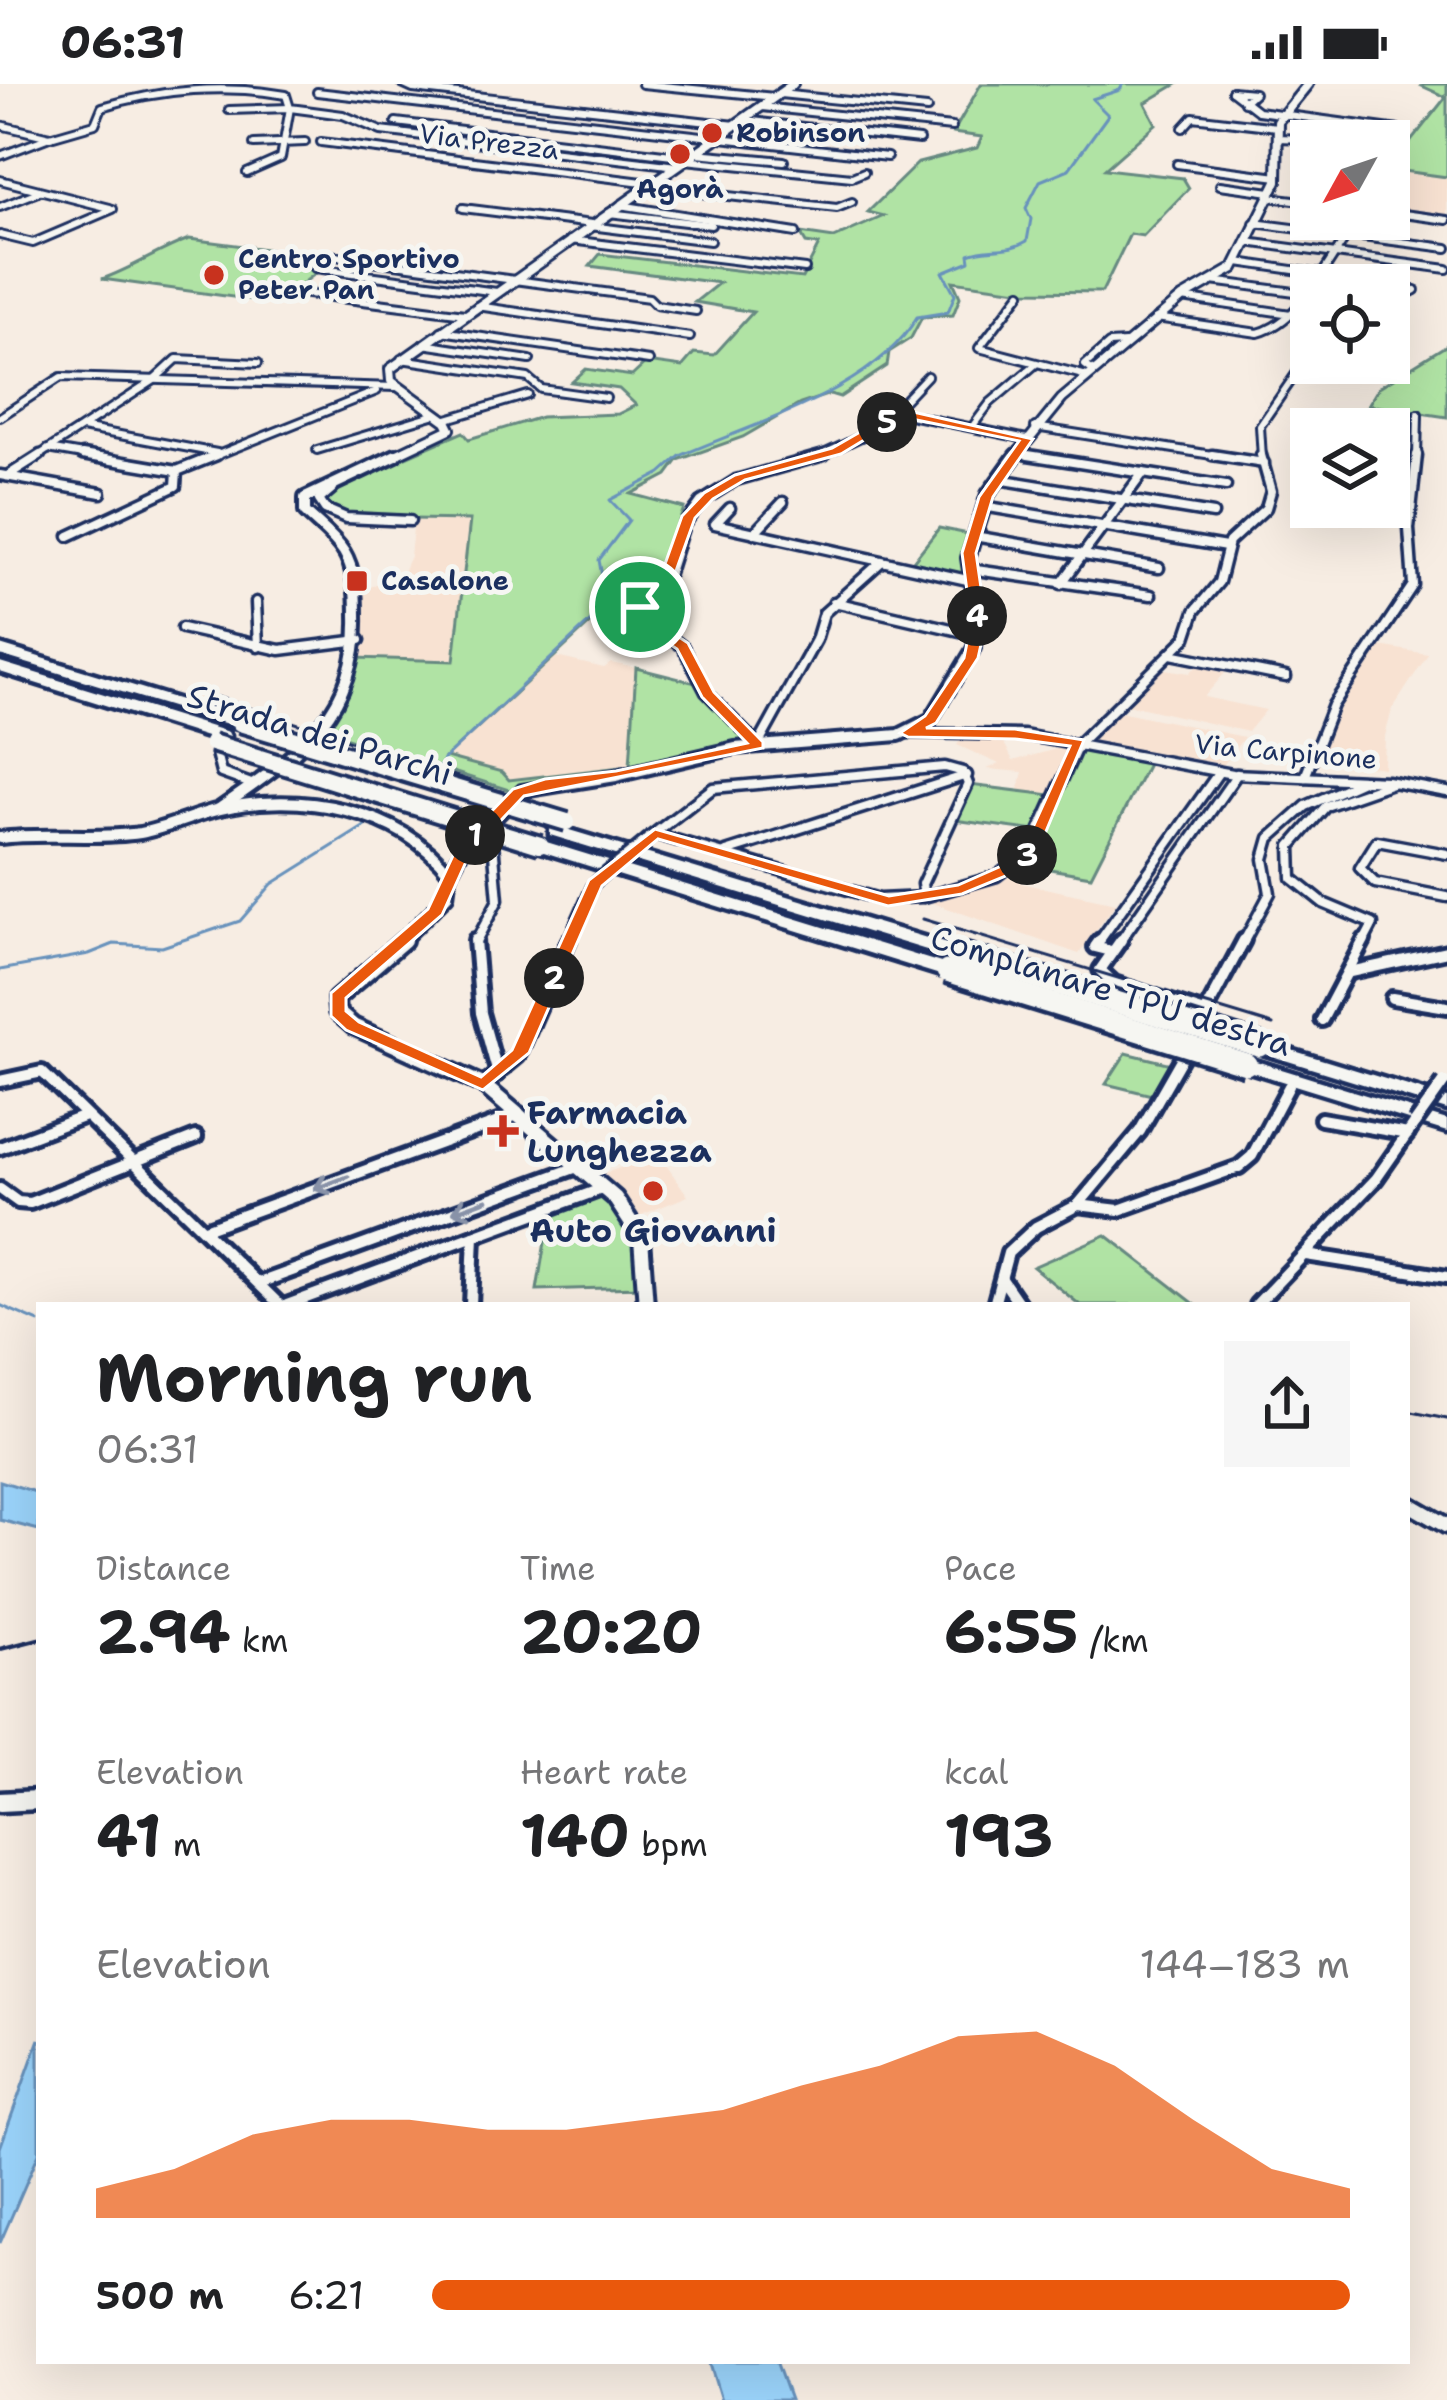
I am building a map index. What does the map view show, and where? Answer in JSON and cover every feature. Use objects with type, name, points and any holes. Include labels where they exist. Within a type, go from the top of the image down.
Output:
[{"type":"highway","points":[[0,650],[224,737],[1257,1050],[1446,1094]]},
{"type":"highway","name":"Strada dei Parchi","points":[[0,664],[224,737]]},
{"type":"highway","name":"Complanare TPU destra","points":[[0,678],[224,737],[960,958],[1257,1050],[1447,1126]]},
{"type":"street","points":[[402,84],[413,89],[920,140]]},
{"type":"street","points":[[642,84],[927,109]]},
{"type":"street","points":[[0,838],[140,833],[219,809],[257,790],[334,718],[360,640],[349,562],[302,506],[312,491],[447,434],[451,428],[396,387],[388,375],[401,359],[793,84]]},
{"type":"street","points":[[1248,92],[1255,84]]},
{"type":"street","points":[[450,874],[475,836],[513,796],[538,785],[616,776],[758,745],[908,733],[934,715],[967,667],[977,635],[971,575],[974,536],[998,479],[1035,428],[1090,373],[1182,298],[1238,262],[1278,177],[1278,112],[1308,84]]},
{"type":"street","points":[[0,156],[92,126],[102,107],[165,88],[286,95],[290,107],[280,160],[247,173]]},
{"type":"street","points":[[1244,101],[1254,94],[1232,91],[1244,101],[1278,112],[1332,120]]},
{"type":"street","points":[[317,92],[887,157]]},
{"type":"street","points":[[229,110],[290,107],[343,115],[385,132],[687,159],[784,161]]},
{"type":"street","points":[[762,107],[952,127]]},
{"type":"street","points":[[1244,123],[1278,112],[1355,120]]},
{"type":"street","points":[[1183,128],[1193,117],[1290,134]]},
{"type":"street","points":[[397,122],[852,177],[864,172]]},
{"type":"street","points":[[0,125],[50,137]]},
{"type":"street","points":[[0,142],[22,148]]},
{"type":"street","points":[[254,144],[305,142]]},
{"type":"street","name":"Via Prezza","points":[[321,142],[837,208],[852,202]]},
{"type":"street","points":[[1177,164],[1278,177]]},
{"type":"street","points":[[0,180],[113,209],[33,243],[0,235]]},
{"type":"street","points":[[1220,184],[1290,198]]},
{"type":"street","points":[[0,207],[41,190]]},
{"type":"street","points":[[620,206],[796,232]]},
{"type":"street","points":[[463,208],[710,241]]},
{"type":"street","points":[[609,212],[711,225]]},
{"type":"street","points":[[1410,215],[1447,220]]},
{"type":"street","points":[[1255,223],[1290,228]]},
{"type":"street","points":[[0,244],[14,238]]},
{"type":"street","points":[[570,240],[806,269]]},
{"type":"street","points":[[1325,264],[1344,240]]},
{"type":"street","points":[[1386,240],[1447,248]]},
{"type":"street","points":[[1246,242],[1447,269]]},
{"type":"street","points":[[328,255],[651,298],[656,305],[696,311]]},
{"type":"street","points":[[1238,262],[1290,269]]},
{"type":"street","points":[[315,268],[496,292]]},
{"type":"street","points":[[1212,281],[1290,292]]},
{"type":"street","points":[[1410,293],[1415,290]]},
{"type":"street","points":[[292,292],[465,314]]},
{"type":"street","points":[[1021,293],[978,346],[1036,364],[1090,373]]},
{"type":"street","points":[[1182,298],[1290,314]]},
{"type":"street","points":[[476,306],[691,337]]},
{"type":"street","points":[[1156,318],[1267,333],[1290,315]]},
{"type":"street","points":[[441,331],[649,361]]},
{"type":"street","points":[[423,344],[530,360]]},
{"type":"street","points":[[4,476],[182,358],[259,363]]},
{"type":"street","points":[[401,359],[530,378],[541,389],[606,398]]},
{"type":"street","points":[[972,427],[987,406],[1036,364]]},
{"type":"street","points":[[758,745],[707,694],[683,646],[641,618],[640,605],[665,582],[685,523],[709,496],[744,476],[836,451],[900,412],[927,376]]},
{"type":"street","points":[[0,417],[61,377],[396,387]]},
{"type":"street","points":[[651,836],[879,899],[962,889],[1026,857],[1079,743],[1192,629],[1193,616],[1219,582],[1226,547],[1266,508],[1271,491],[1259,446],[1260,425],[1290,382]]},
{"type":"street","points":[[48,449],[177,471],[380,389]]},
{"type":"street","points":[[317,450],[528,395]]},
{"type":"street","points":[[900,412],[1027,439]]},
{"type":"street","points":[[1305,777],[1334,705],[1413,585],[1418,566],[1408,524],[1420,449],[1418,414]]},
{"type":"street","points":[[82,428],[220,453]]},
{"type":"street","points":[[1035,428],[1264,463]]},
{"type":"street","points":[[1018,452],[1226,486]]},
{"type":"street","points":[[69,536],[176,486],[177,471]]},
{"type":"street","points":[[351,472],[356,477],[320,497],[321,508],[355,519],[410,521]]},
{"type":"street","points":[[1061,584],[1143,473]]},
{"type":"street","points":[[4,476],[101,493]]},
{"type":"street","points":[[998,479],[1213,514]]},
{"type":"street","points":[[754,533],[783,502]]},
{"type":"street","points":[[983,506],[1226,547]]},
{"type":"street","points":[[730,508],[715,524],[881,562],[1151,595]]},
{"type":"street","points":[[974,536],[1159,568]]},
{"type":"street","points":[[758,745],[816,640],[821,618],[881,562]]},
{"type":"street","points":[[256,602],[258,647]]},
{"type":"street","points":[[834,602],[977,635]]},
{"type":"street","points":[[182,628],[258,647],[297,651],[360,640]]},
{"type":"street","points":[[1171,654],[1286,677]]},
{"type":"street","name":"Via Carpinone","points":[[908,733],[1015,734],[1219,772],[1395,782],[1447,792]]},
{"type":"street","points":[[224,737],[221,773],[280,802],[350,813],[439,850],[463,851]]},
{"type":"street","points":[[483,1085],[520,1053],[593,885],[718,788],[943,766],[967,776]]},
{"type":"street","points":[[1112,952],[1094,947],[1219,772]]},
{"type":"street","points":[[1204,1012],[1106,980],[1100,970],[1238,774]]},
{"type":"street","points":[[924,897],[922,884],[968,786],[967,776]]},
{"type":"street","points":[[723,854],[967,776]]},
{"type":"street","points":[[995,1302],[1017,1241],[1078,1204],[1124,1159],[1149,1123],[1270,894],[1264,857],[1270,838],[1306,806],[1363,780]]},
{"type":"street","points":[[1322,1020],[1373,924],[1322,902],[1297,882],[1288,872],[1290,848],[1326,806],[1395,782]]},
{"type":"street","points":[[439,850],[475,836]]},
{"type":"street","points":[[1447,854],[1377,841],[1360,868],[1375,883],[1447,897]]},
{"type":"street","points":[[493,842],[499,898],[473,951],[479,1004],[498,1074]]},
{"type":"street","points":[[439,850],[450,874],[450,888],[436,912],[340,994],[335,1006],[352,1026],[483,1085],[604,1188],[639,1232],[646,1302]]},
{"type":"street","points":[[1350,972],[1447,951]]},
{"type":"street","points":[[1392,998],[1447,1007]]},
{"type":"street","points":[[0,1081],[42,1072],[281,1302]]},
{"type":"street","points":[[1078,1204],[1124,1209],[1242,1165],[1252,1156],[1289,1086]]},
{"type":"street","points":[[1259,1302],[1376,1179],[1411,1128],[1446,1094]]},
{"type":"street","points":[[205,1229],[520,1114]]},
{"type":"street","points":[[0,1148],[86,1116]]},
{"type":"street","points":[[1322,1120],[1411,1128]]},
{"type":"street","points":[[0,1189],[18,1202],[30,1203],[196,1137]]},
{"type":"street","points":[[259,1283],[580,1166]]},
{"type":"street","points":[[292,1302],[604,1188]]},
{"type":"street","points":[[471,1302],[475,1236]]},
{"type":"street","points":[[1306,1256],[1447,1277]]},
{"type":"street","points":[[1001,1276],[1018,1302]]},
{"type":"street","points":[[1410,1505],[1447,1526]]},
{"type":"street","points":[[0,1802],[36,1800]]},
{"type":"shaded area","points":[[1410,172],[1447,177],[1447,218],[1410,214]]},
{"type":"shaded area","points":[[414,519],[470,519],[454,662],[355,658],[355,593],[402,574],[410,556]]},
{"type":"shaded area","points":[[1373,645],[1428,654],[1392,710],[1384,768],[1311,758],[1333,705]]},
{"type":"shaded area","points":[[556,657],[604,668],[611,663],[636,668],[631,766],[509,780],[445,758]]},
{"type":"shaded area","points":[[1201,661],[1230,667],[1204,697],[1266,710],[1248,732],[1122,703],[1159,668],[1190,673]]},
{"type":"shaded area","points":[[1114,710],[1244,737],[1219,771],[1082,742]]},
{"type":"shaded area","points":[[964,735],[1000,735],[1013,761],[1074,744],[1050,795],[1018,791],[1023,772],[987,769],[999,764],[957,745]]},
{"type":"shaded area","points":[[1027,865],[1021,883],[1116,903],[1079,954],[927,901],[948,898]]},
{"type":"shaded area","points":[[659,1155],[688,1196],[639,1216],[599,1175]]},
{"type":"green space","points":[[981,84],[1177,84],[1145,103],[1156,124],[1105,169],[1183,178],[1189,188],[1143,236],[1130,234],[1102,292],[1026,291],[953,281],[960,297],[953,315],[922,317],[911,338],[889,352],[887,366],[840,397],[830,394],[800,404],[743,437],[678,460],[667,475],[631,494],[684,508],[663,567],[641,597],[621,595],[446,757],[502,772],[509,780],[630,766],[636,668],[700,684],[758,745],[518,793],[322,730],[355,658],[454,661],[470,520],[353,518],[322,506],[329,490],[463,432],[469,439],[541,417],[618,414],[636,405],[619,389],[572,382],[586,369],[632,376],[647,362],[682,367],[694,353],[714,355],[753,312],[695,302],[719,283],[590,266],[600,254],[802,278],[819,245],[806,243],[800,233],[834,238],[884,216],[868,212],[918,163],[977,148],[982,137],[953,133]]},
{"type":"green space","points":[[1447,84],[1447,177],[1410,172],[1410,142],[1446,97],[1422,86]]},
{"type":"green space","name":"Centro Sportivo Peter Pan","points":[[189,239],[336,258],[277,303],[102,279]]},
{"type":"green space","points":[[1447,345],[1447,417],[1368,405],[1384,384],[1410,384],[1410,368]]},
{"type":"green space","points":[[939,528],[968,534],[962,575],[910,565]]},
{"type":"green space","points":[[1074,744],[1150,760],[1091,876],[1027,865],[1044,832],[954,820],[970,785],[1050,795]]},
{"type":"green space","points":[[1126,1053],[1175,1065],[1156,1096],[1106,1084]]},
{"type":"green space","points":[[603,1192],[637,1236],[640,1287],[537,1290],[548,1224],[543,1214]]},
{"type":"green space","points":[[1106,1235],[1192,1302],[1076,1302],[1033,1267]]},
{"type":"water","points":[[0,1481],[36,1492],[36,1529],[0,1520]]},
{"type":"water","points":[[36,2047],[36,2160],[0,2243],[0,2148]]},
{"type":"water","points":[[710,2364],[777,2364],[790,2400],[721,2400]]},
{"type":"waterway","points":[[436,772],[445,758],[599,613],[606,598],[599,560],[629,520],[610,500],[661,473],[680,456],[843,385],[898,343],[917,317],[948,312],[955,294],[943,272],[970,261],[969,254],[1027,241],[1031,219],[1026,208],[1040,181],[1069,169],[1108,115],[1092,99],[1120,90],[1123,84]]},
{"type":"waterway","points":[[0,970],[89,954],[114,944],[162,947],[240,921],[272,884],[365,826]]},
{"type":"waterway","points":[[0,1305],[36,1321]]},
{"type":"railway","points":[[208,694],[552,808]]},
{"type":"railway","points":[[923,919],[1273,1025]]},
{"type":"railway","points":[[1410,1412],[1447,1419]]},
{"type":"railway","points":[[0,1649],[36,1640]]},
{"type":"place","name":"Robinson","points":[[712,133]]},
{"type":"place","name":"Agorà","points":[[680,154]]},
{"type":"place","name":"Centro Sportivo Peter Pan","points":[[214,275]]},
{"type":"place","name":"Casalone","points":[[357,581]]},
{"type":"place","name":"Farmacia Lunghezza","points":[[503,1131]]},
{"type":"place","name":"Auto Giovanni","points":[[653,1191]]},
{"type":"route","points":[[900,412],[1027,439],[986,497],[969,553],[978,622],[971,658],[931,719],[908,733],[1015,734],[1079,743],[1026,857],[962,889],[888,901],[655,833],[595,883],[520,1053],[483,1085],[352,1026],[337,1012],[338,997],[436,912],[463,851],[518,793],[545,783],[616,776],[758,745],[707,694],[683,646],[644,620],[640,607],[665,582],[688,516],[709,496],[740,478],[849,446],[900,412]]}]
